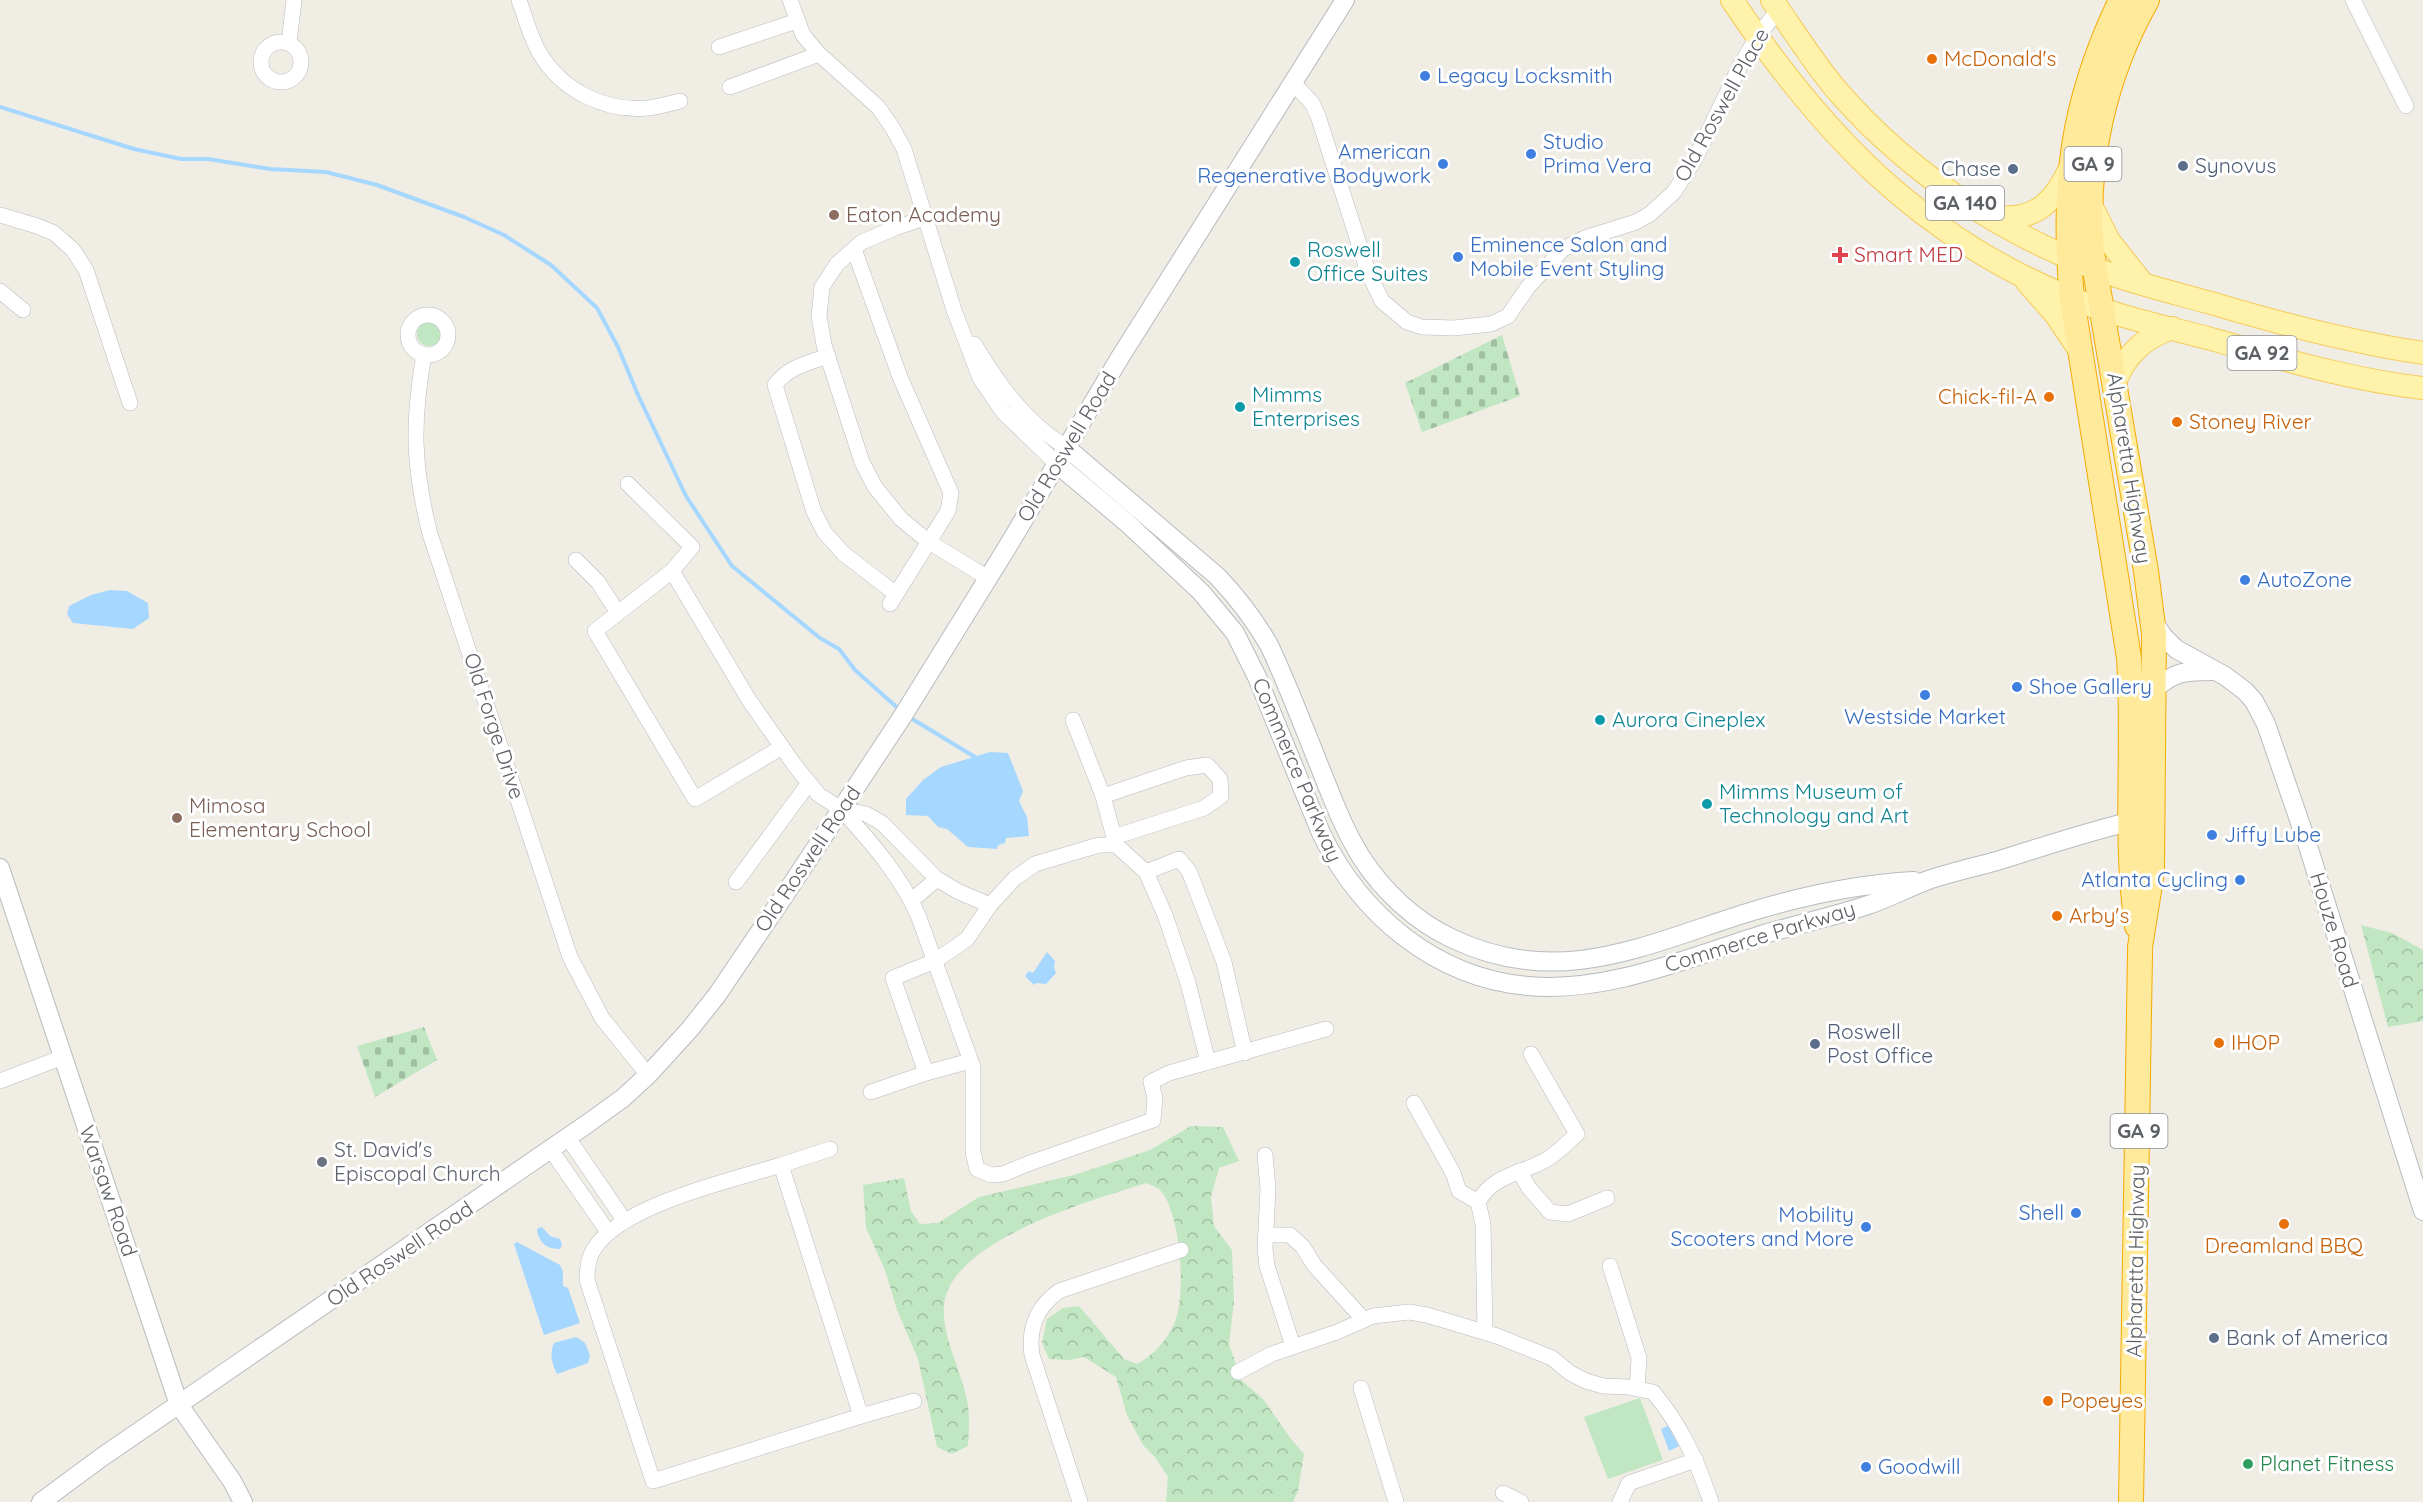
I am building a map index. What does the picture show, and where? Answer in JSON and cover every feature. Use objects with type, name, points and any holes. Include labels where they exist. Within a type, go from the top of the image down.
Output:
[{"type":"highway","name":"Alpharetta Highway","points":[[2121,0],[2087,84],[2076,126],[2070,168],[2068,258],[2072,298],[2129,658],[2150,891],[2140,950],[2131,1502]]},
{"type":"highway","name":"Alpharetta Highway","points":[[2142,818],[2154,690],[2153,621],[2095,269],[2090,233],[2090,203],[2095,146],[2108,90],[2129,34],[2147,0]]},
{"type":"main road","name":"GA 140","points":[[1732,0],[1819,116],[1891,189],[1941,228],[2020,274],[2056,315],[2081,352]]},
{"type":"main road","name":"GA 140","points":[[1775,4],[1822,71],[1864,119],[1937,183],[1984,215],[2068,258],[2095,269]]},
{"type":"main road","points":[[1984,215],[2013,218],[2034,212],[2054,196],[2070,168]]},
{"type":"main road","points":[[2090,203],[2109,241],[2143,284]]},
{"type":"main road","name":"GA 92","points":[[2095,269],[2304,329],[2423,353]]},
{"type":"main road","name":"GA 92","points":[[2020,274],[2072,298],[2103,309],[2332,372],[2423,388]]},
{"type":"main road","points":[[2115,382],[2124,363],[2137,348],[2151,336],[2172,328]]},
{"type":"street","points":[[289,43],[294,0]]},
{"type":"street","points":[[519,0],[538,50],[550,68],[566,84],[591,100],[619,107],[649,108],[680,101]]},
{"type":"street","points":[[790,0],[803,35],[819,54],[864,94],[892,127],[904,149],[971,358],[990,396],[1017,428],[1057,464]]},
{"type":"street","name":"Old Roswell Road","points":[[40,1502],[623,1098],[648,1075],[690,1029],[717,995],[904,714],[1157,299],[1345,0]]},
{"type":"street","points":[[2353,0],[2406,106]]},
{"type":"street","name":"Old Roswell Place","points":[[1294,84],[1312,103],[1318,116],[1368,272],[1382,301],[1407,322],[1422,327],[1454,328],[1500,321],[1508,316],[1528,287],[1563,249],[1579,240],[1636,222],[1663,204],[1686,177],[1775,4]]},
{"type":"street","points":[[719,47],[797,21]]},
{"type":"street","points":[[730,87],[819,54]]},
{"type":"street","points":[[0,215],[54,233],[73,250],[86,270],[130,403]]},
{"type":"street","points":[[925,218],[862,242],[837,264],[822,287],[819,316],[828,356],[862,462],[875,487],[901,519],[929,542],[988,578]]},
{"type":"street","points":[[828,356],[802,364],[782,375],[775,385],[779,405],[814,512],[825,533],[844,554],[893,599],[948,511],[951,493],[900,376],[854,249]]},
{"type":"street","points":[[0,291],[23,310]]},
{"type":"street","points":[[954,310],[991,372],[1013,403],[1041,431],[1067,448]]},
{"type":"street","name":"Old Forge Drive","points":[[424,354],[416,410],[415,452],[420,493],[430,534],[570,957],[602,1018],[648,1075]]},
{"type":"street","name":"Commerce Parkway","points":[[1067,448],[1217,576],[1238,598],[1255,620],[1269,645],[1343,824],[1362,859],[1389,892],[1425,923],[1444,935],[1485,953],[1507,959],[1540,963],[1571,962],[1634,950],[1754,911],[1840,889],[1930,880]]},
{"type":"street","name":"Commerce Parkway","points":[[1057,464],[1135,530],[1219,612],[1248,656],[1321,833],[1342,873],[1371,909],[1412,943],[1455,967],[1477,976],[1526,986],[1573,986],[1617,979],[1861,907],[1930,880],[2077,835],[2142,818]]},
{"type":"street","points":[[628,484],[692,547],[672,571],[595,631],[695,799],[782,747]]},
{"type":"street","points":[[576,560],[598,582],[618,613]]},
{"type":"street","points":[[672,571],[749,700],[782,747],[819,795],[841,809],[876,847],[912,900],[972,1067],[973,1152],[977,1169],[991,1175],[1003,1174],[1030,1162],[1153,1120],[1155,1098],[1151,1082],[1169,1073],[1326,1029]]},
{"type":"street","name":"Houze Road","points":[[2153,621],[2172,645],[2245,690],[2254,701],[2266,724],[2307,843],[2423,1211]]},
{"type":"street","points":[[2154,690],[2174,674],[2213,671]]},
{"type":"street","points":[[1073,720],[1103,796],[1115,841],[1146,872],[1165,915],[1188,982],[1208,1062]]},
{"type":"street","points":[[926,1073],[893,978],[935,962],[967,939],[990,905],[1015,878],[1035,864],[1115,841],[1204,808],[1221,796],[1220,779],[1208,765],[1186,768],[1103,796]]},
{"type":"street","points":[[736,882],[809,783]]},
{"type":"street","points":[[841,809],[866,814],[882,823],[937,879],[990,905]]},
{"type":"street","points":[[1146,872],[1179,859],[1189,871],[1224,962],[1245,1053]]},
{"type":"street","name":"Warsaw Road","points":[[0,868],[179,1405],[232,1481],[243,1502]]},
{"type":"street","points":[[912,900],[937,879]]},
{"type":"street","points":[[1478,1202],[1490,1187],[1504,1176],[1544,1161],[1559,1151],[1576,1134],[1531,1054]]},
{"type":"street","points":[[0,1080],[63,1057]]},
{"type":"street","points":[[871,1092],[970,1061]]},
{"type":"street","points":[[1414,1102],[1453,1173],[1459,1191],[1478,1202],[1483,1224],[1485,1332]]},
{"type":"street","points":[[568,1138],[624,1220]]},
{"type":"street","points":[[830,1149],[655,1205],[624,1220],[608,1232],[594,1249],[588,1264],[587,1280],[653,1481],[914,1401]]},
{"type":"street","points":[[551,1150],[608,1232]]},
{"type":"street","points":[[1265,1155],[1268,1189],[1267,1266],[1293,1346]]},
{"type":"street","points":[[781,1165],[861,1416]]},
{"type":"street","points":[[1519,1171],[1529,1188],[1550,1212],[1568,1214],[1585,1209],[1607,1198]]},
{"type":"street","points":[[590,1206],[606,1194]]},
{"type":"street","points":[[1266,1235],[1290,1235],[1303,1247],[1314,1265],[1364,1320]]},
{"type":"street","points":[[1080,1502],[1032,1355],[1030,1342],[1035,1318],[1048,1299],[1059,1291],[1181,1250]]},
{"type":"street","points":[[1610,1266],[1639,1358],[1637,1388]]},
{"type":"street","points":[[1238,1372],[1293,1346],[1337,1332],[1364,1320],[1391,1313],[1409,1312],[1427,1315],[1485,1332],[1551,1358],[1570,1373],[1586,1381],[1603,1386],[1637,1388],[1653,1392],[1680,1429],[1696,1460],[1711,1502]]},
{"type":"street","points":[[1361,1388],[1396,1502]]},
{"type":"street","points":[[1620,1502],[1629,1483],[1696,1460]]},
{"type":"street","points":[[1503,1493],[1521,1502]]},
{"type":"green space","points":[[429,322],[437,326],[441,334],[437,342],[429,346],[421,342],[417,334],[421,326]]},
{"type":"green space","points":[[1502,335],[1520,396],[1422,432],[1405,383]]},
{"type":"green space","points":[[2361,925],[2392,933],[2423,950],[2423,1021],[2388,1027]]},
{"type":"green space","points":[[424,1027],[437,1060],[375,1097],[357,1046]]},
{"type":"green space","points":[[1191,1126],[1223,1127],[1239,1161],[1219,1168],[1211,1197],[1214,1226],[1232,1250],[1234,1301],[1229,1344],[1241,1380],[1263,1399],[1304,1454],[1298,1491],[1293,1502],[1166,1502],[1168,1477],[1155,1457],[1143,1445],[1127,1415],[1116,1377],[1084,1357],[1070,1360],[1049,1359],[1042,1343],[1047,1319],[1063,1308],[1079,1306],[1124,1359],[1137,1364],[1154,1352],[1171,1330],[1178,1311],[1180,1294],[1180,1254],[1177,1234],[1166,1200],[1159,1189],[1147,1183],[1093,1200],[1027,1226],[996,1243],[970,1262],[952,1283],[944,1306],[944,1318],[967,1400],[968,1446],[952,1454],[937,1447],[918,1359],[897,1310],[885,1270],[866,1228],[863,1185],[904,1178],[911,1211],[920,1224],[938,1223],[979,1197],[1074,1175],[1150,1150]]},
{"type":"green space","points":[[1640,1398],[1663,1460],[1608,1479],[1584,1417]]},
{"type":"water","points":[[110,590],[127,591],[148,603],[149,618],[133,629],[73,623],[67,614],[69,606],[91,595]]},
{"type":"water","points":[[990,752],[1008,753],[1023,791],[1019,801],[1027,817],[1029,836],[1006,838],[1005,843],[998,845],[997,849],[968,847],[947,829],[938,827],[928,816],[906,815],[906,799],[923,780],[941,767]]},
{"type":"water","points":[[1047,952],[1055,961],[1056,973],[1046,984],[1036,983],[1034,985],[1025,976],[1029,971],[1033,973]]},
{"type":"water","points":[[542,1227],[550,1236],[560,1239],[562,1245],[560,1249],[548,1247],[542,1242],[537,1231]]},
{"type":"water","points":[[517,1242],[560,1265],[563,1272],[563,1286],[568,1288],[580,1323],[544,1335],[514,1244]]},
{"type":"water","points":[[576,1337],[585,1343],[590,1355],[588,1363],[557,1374],[552,1359],[554,1343]]},
{"type":"water","points":[[1668,1426],[1679,1446],[1669,1451],[1661,1429]]},
{"type":"waterway","points":[[0,107],[134,149],[181,159],[208,159],[270,169],[326,172],[377,185],[464,217],[504,235],[551,265],[597,308],[618,347],[686,496],[732,566],[820,638],[839,649],[855,670],[901,711]]},
{"type":"waterway","points":[[909,717],[975,757]]},
{"type":"place","name":"McDonald's","points":[[1932,59]]},
{"type":"place","name":"Legacy Locksmith","points":[[1425,76]]},
{"type":"place","name":"Studio Prima Vera","points":[[1531,154]]},
{"type":"place","name":"American Regenerative Bodywork","points":[[1443,164]]},
{"type":"place","name":"Synovus","points":[[2183,166]]},
{"type":"place","name":"Chase","points":[[2013,169]]},
{"type":"place","name":"Eaton Academy","points":[[834,215]]},
{"type":"place","name":"Smart MED","points":[[1840,255]]},
{"type":"place","name":"Eminence Salon and Mobile Event Styling","points":[[1458,257]]},
{"type":"place","name":"Roswell Office Suites","points":[[1295,262]]},
{"type":"place","name":"Chick-fil-A","points":[[2049,397]]},
{"type":"place","name":"Mimms Enterprises","points":[[1240,407]]},
{"type":"place","name":"Stoney River","points":[[2177,422]]},
{"type":"place","name":"AutoZone","points":[[2245,580]]},
{"type":"place","name":"Shoe Gallery","points":[[2017,687]]},
{"type":"place","name":"Westside Market","points":[[1925,695]]},
{"type":"place","name":"Aurora Cineplex","points":[[1600,720]]},
{"type":"place","name":"Mimms Museum of Technology and Art","points":[[1707,804]]},
{"type":"place","name":"Mimosa Elementary School","points":[[177,818]]},
{"type":"place","name":"Jiffy Lube","points":[[2212,835]]},
{"type":"place","name":"Atlanta Cycling","points":[[2240,880]]},
{"type":"place","name":"Arby's","points":[[2057,916]]},
{"type":"place","name":"IHOP","points":[[2219,1043]]},
{"type":"place","name":"Roswell Post Office","points":[[1815,1044]]},
{"type":"place","name":"St. David's Episcopal Church","points":[[322,1162]]},
{"type":"place","name":"Shell","points":[[2076,1213]]},
{"type":"place","name":"Dreamland BBQ","points":[[2284,1224]]},
{"type":"place","name":"Mobility Scooters and More","points":[[1866,1227]]},
{"type":"place","name":"Bank of America","points":[[2214,1338]]},
{"type":"place","name":"Popeyes","points":[[2048,1401]]},
{"type":"place","name":"Planet Fitness","points":[[2248,1464]]},
{"type":"place","name":"Goodwill","points":[[1866,1467]]}]
